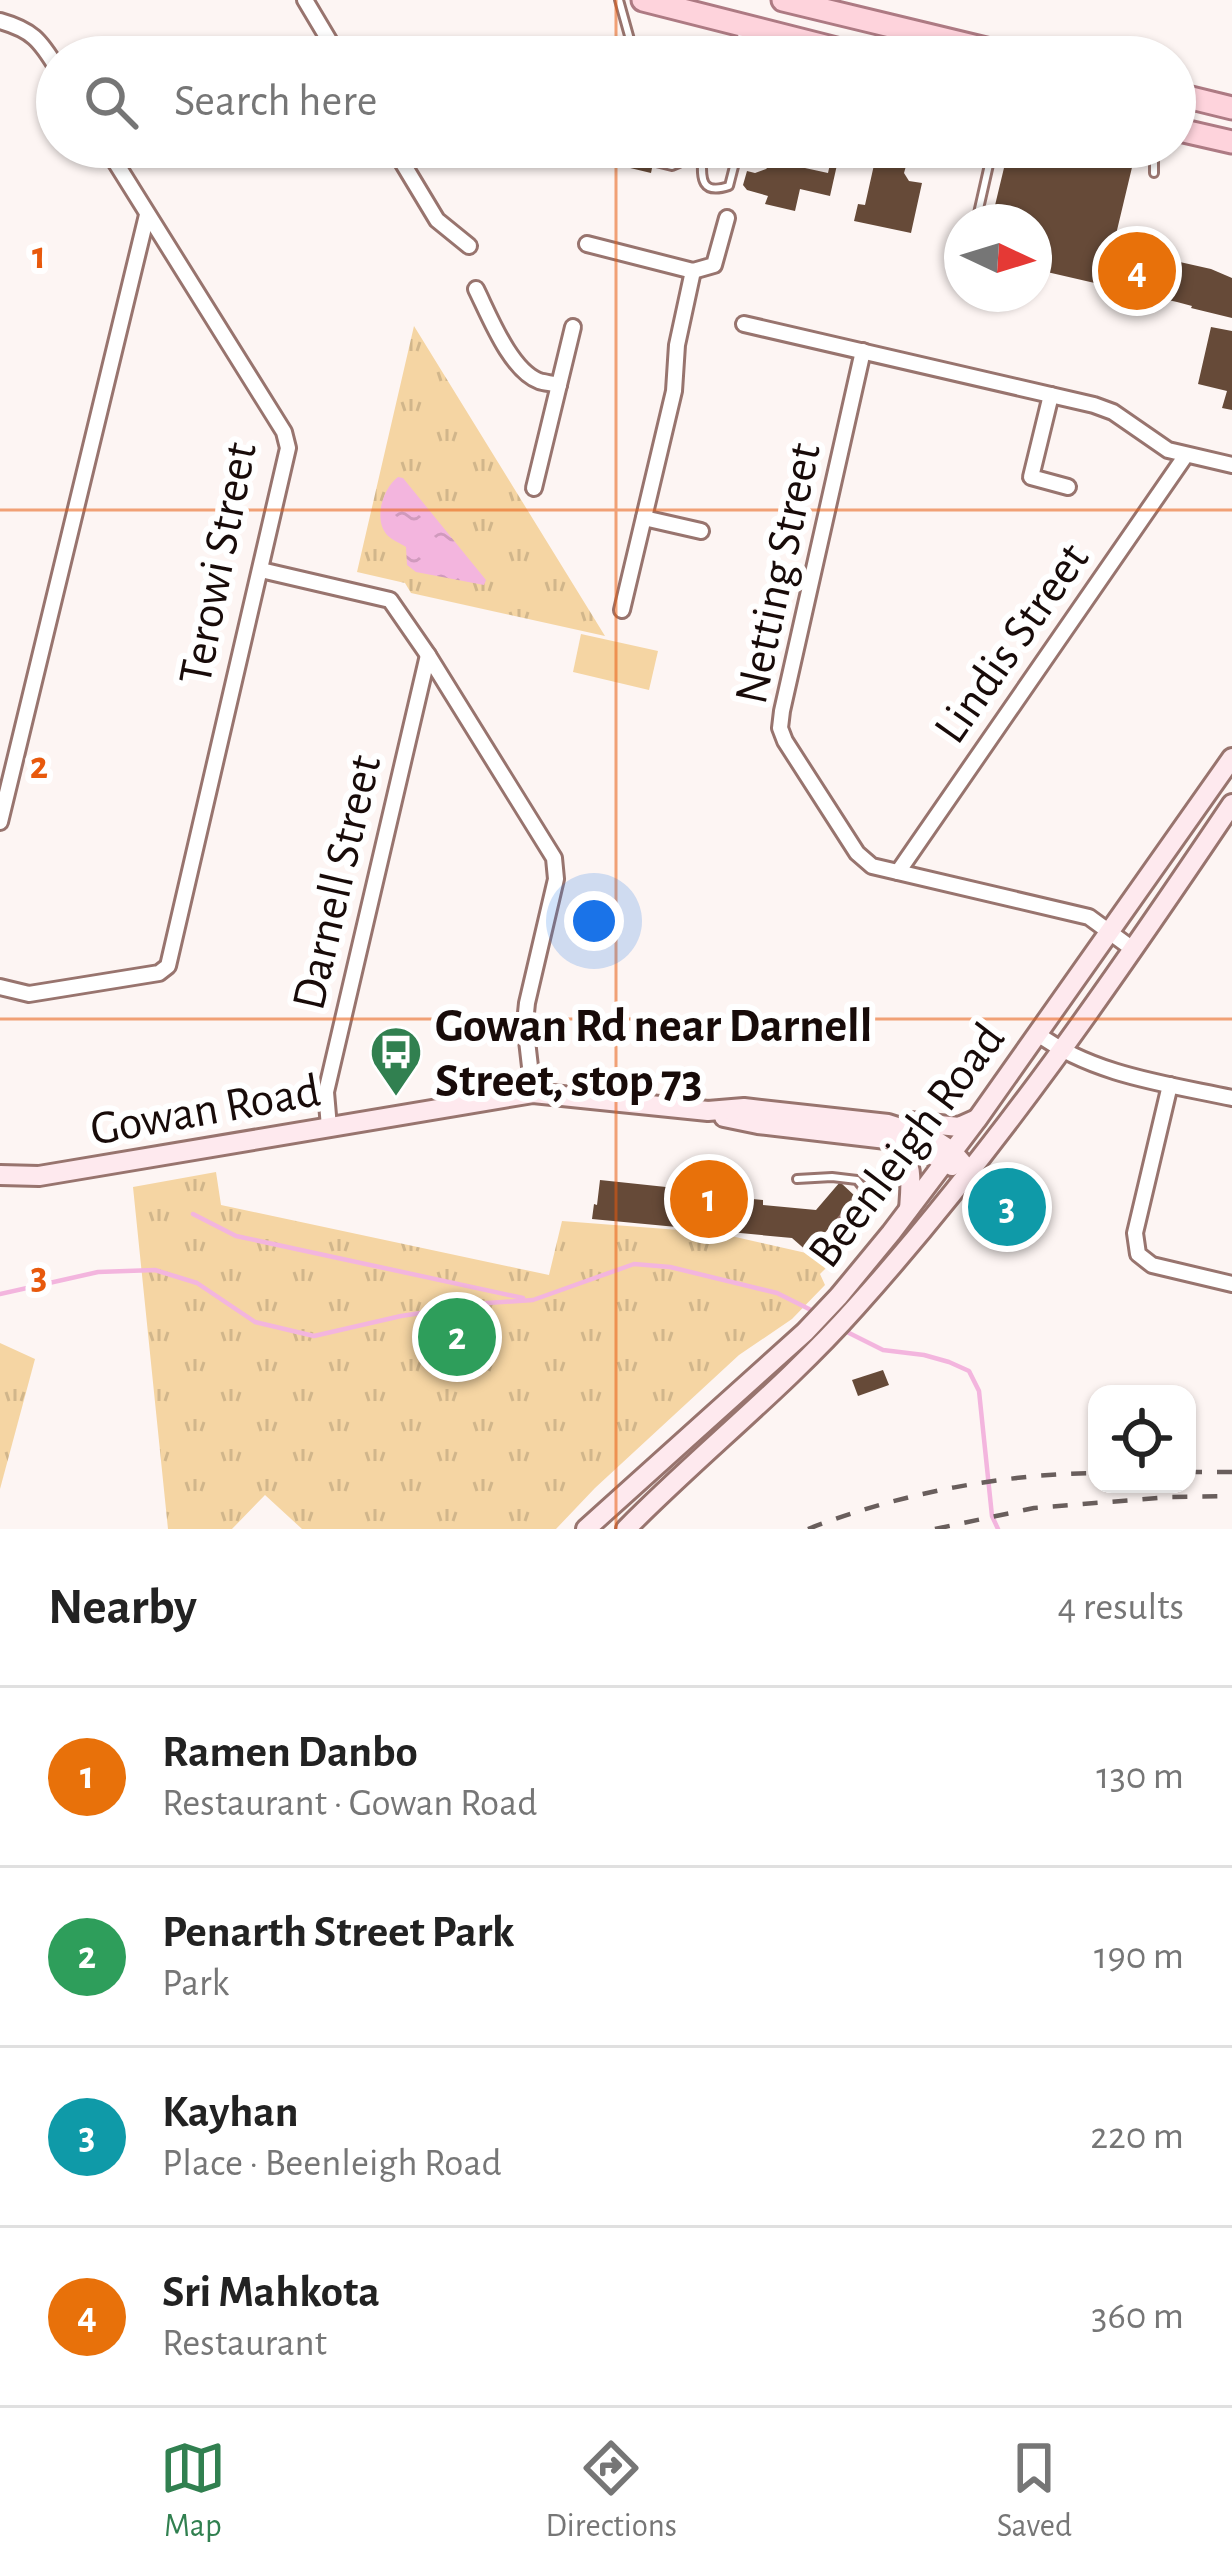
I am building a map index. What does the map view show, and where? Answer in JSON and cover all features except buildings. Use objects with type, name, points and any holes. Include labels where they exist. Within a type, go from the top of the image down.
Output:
[{"type":"main road","points":[[643,0],[778,36]]},
{"type":"main road","points":[[783,0],[932,36]]},
{"type":"main road","points":[[1196,99],[1232,108]]},
{"type":"main road","points":[[1196,134],[1232,142]]},
{"type":"main road","name":"Beenleigh Road","points":[[847,1302],[1232,758]]},
{"type":"main road","name":"Beenleigh Road","points":[[586,1529],[813,1338],[970,1172],[1134,950],[1232,804]]},
{"type":"main road","name":"Gowan Road","points":[[0,1175],[39,1176],[533,1093],[708,1111],[744,1108],[923,1134],[970,1172]]},
{"type":"main road","points":[[909,1209],[911,1165],[892,1132],[908,1122],[959,1127],[978,1118]]},
{"type":"main road","name":"Beenleigh Road","points":[[626,1529],[770,1396],[813,1338]]},
{"type":"street","points":[[304,0],[326,36]]},
{"type":"street","points":[[0,20],[24,27],[36,38]]},
{"type":"street","name":"Terowi Street","points":[[0,987],[29,994],[159,974],[168,966],[288,448],[284,432],[119,168]]},
{"type":"street","points":[[406,168],[437,220],[469,246]]},
{"type":"street","points":[[0,822],[147,215]]},
{"type":"street","points":[[587,244],[693,271],[714,265],[727,218]]},
{"type":"street","points":[[622,610],[674,391],[676,345],[693,271]]},
{"type":"street","points":[[476,289],[499,336],[523,370],[537,381],[559,385]]},
{"type":"street","points":[[744,324],[1094,405],[1113,412],[1168,450],[1232,465]]},
{"type":"street","points":[[534,488],[573,327]]},
{"type":"street","name":"Netting Street","points":[[863,351],[780,728],[785,741],[857,853],[872,866],[1089,917],[1134,950]]},
{"type":"street","points":[[1051,395],[1031,477],[1068,487]]},
{"type":"street","name":"Lindis Street","points":[[898,872],[1186,455]]},
{"type":"street","points":[[644,518],[701,531]]},
{"type":"street","points":[[262,570],[390,600],[554,858],[556,879],[525,1023],[533,1093]]},
{"type":"street","name":"Darnell Street","points":[[329,1127],[326,1092],[428,655]]},
{"type":"street","points":[[1038,1034],[1060,1051],[1095,1065],[1232,1098]]},
{"type":"street","points":[[1170,1085],[1135,1233],[1138,1253],[1152,1265],[1232,1284]]},
{"type":"lane","points":[[619,0],[630,36]]},
{"type":"lane","points":[[742,36],[749,27]]},
{"type":"lane","points":[[700,168],[703,182],[724,189],[734,168]]},
{"type":"lane","points":[[980,204],[988,168]]},
{"type":"lane","points":[[1154,168],[1154,173]]},
{"type":"lane","points":[[796,1179],[857,1180],[865,1190],[836,1230]]},
{"type":"green space","points":[[414,326],[605,636],[411,593],[405,583],[357,572]]},
{"type":"green space","points":[[581,634],[658,651],[649,690],[573,672]]},
{"type":"green space","points":[[216,1172],[221,1205],[549,1275],[562,1221],[718,1233],[815,1255],[828,1266],[820,1274],[825,1285],[792,1319],[739,1355],[556,1529],[302,1529],[265,1495],[232,1529],[168,1529],[133,1187]]},
{"type":"green space","points":[[0,1343],[35,1359],[0,1489]]},
{"type":"water","points":[[398,477],[486,580],[484,585],[416,572],[407,565],[406,547],[387,535],[380,513],[384,496]]},
{"type":"waterway","points":[[193,1214],[236,1236],[523,1298]]},
{"type":"waterway","points":[[0,1294],[98,1272],[155,1270],[197,1283],[255,1322],[314,1336],[401,1316],[533,1300],[634,1264],[670,1267],[777,1293],[815,1312]]},
{"type":"waterway","points":[[845,1331],[883,1350],[924,1355],[969,1371],[979,1391],[992,1516],[998,1529]]},
{"type":"railway","points":[[1196,1472],[1232,1472]]},
{"type":"railway","points":[[808,1529],[950,1488],[1088,1473]]},
{"type":"railway","points":[[935,1529],[1034,1508],[1232,1496]]},
{"type":"place","name":"Sri Mahkota","points":[[1137,271]]},
{"type":"place","name":"Gowan Rd near Darnell Street, stop 73","points":[[396,1098]]},
{"type":"place","name":"Ramen Danbo","points":[[709,1199]]},
{"type":"place","name":"Kayhan","points":[[1007,1207]]},
{"type":"place","name":"Penarth Street Park","points":[[457,1337]]}]
